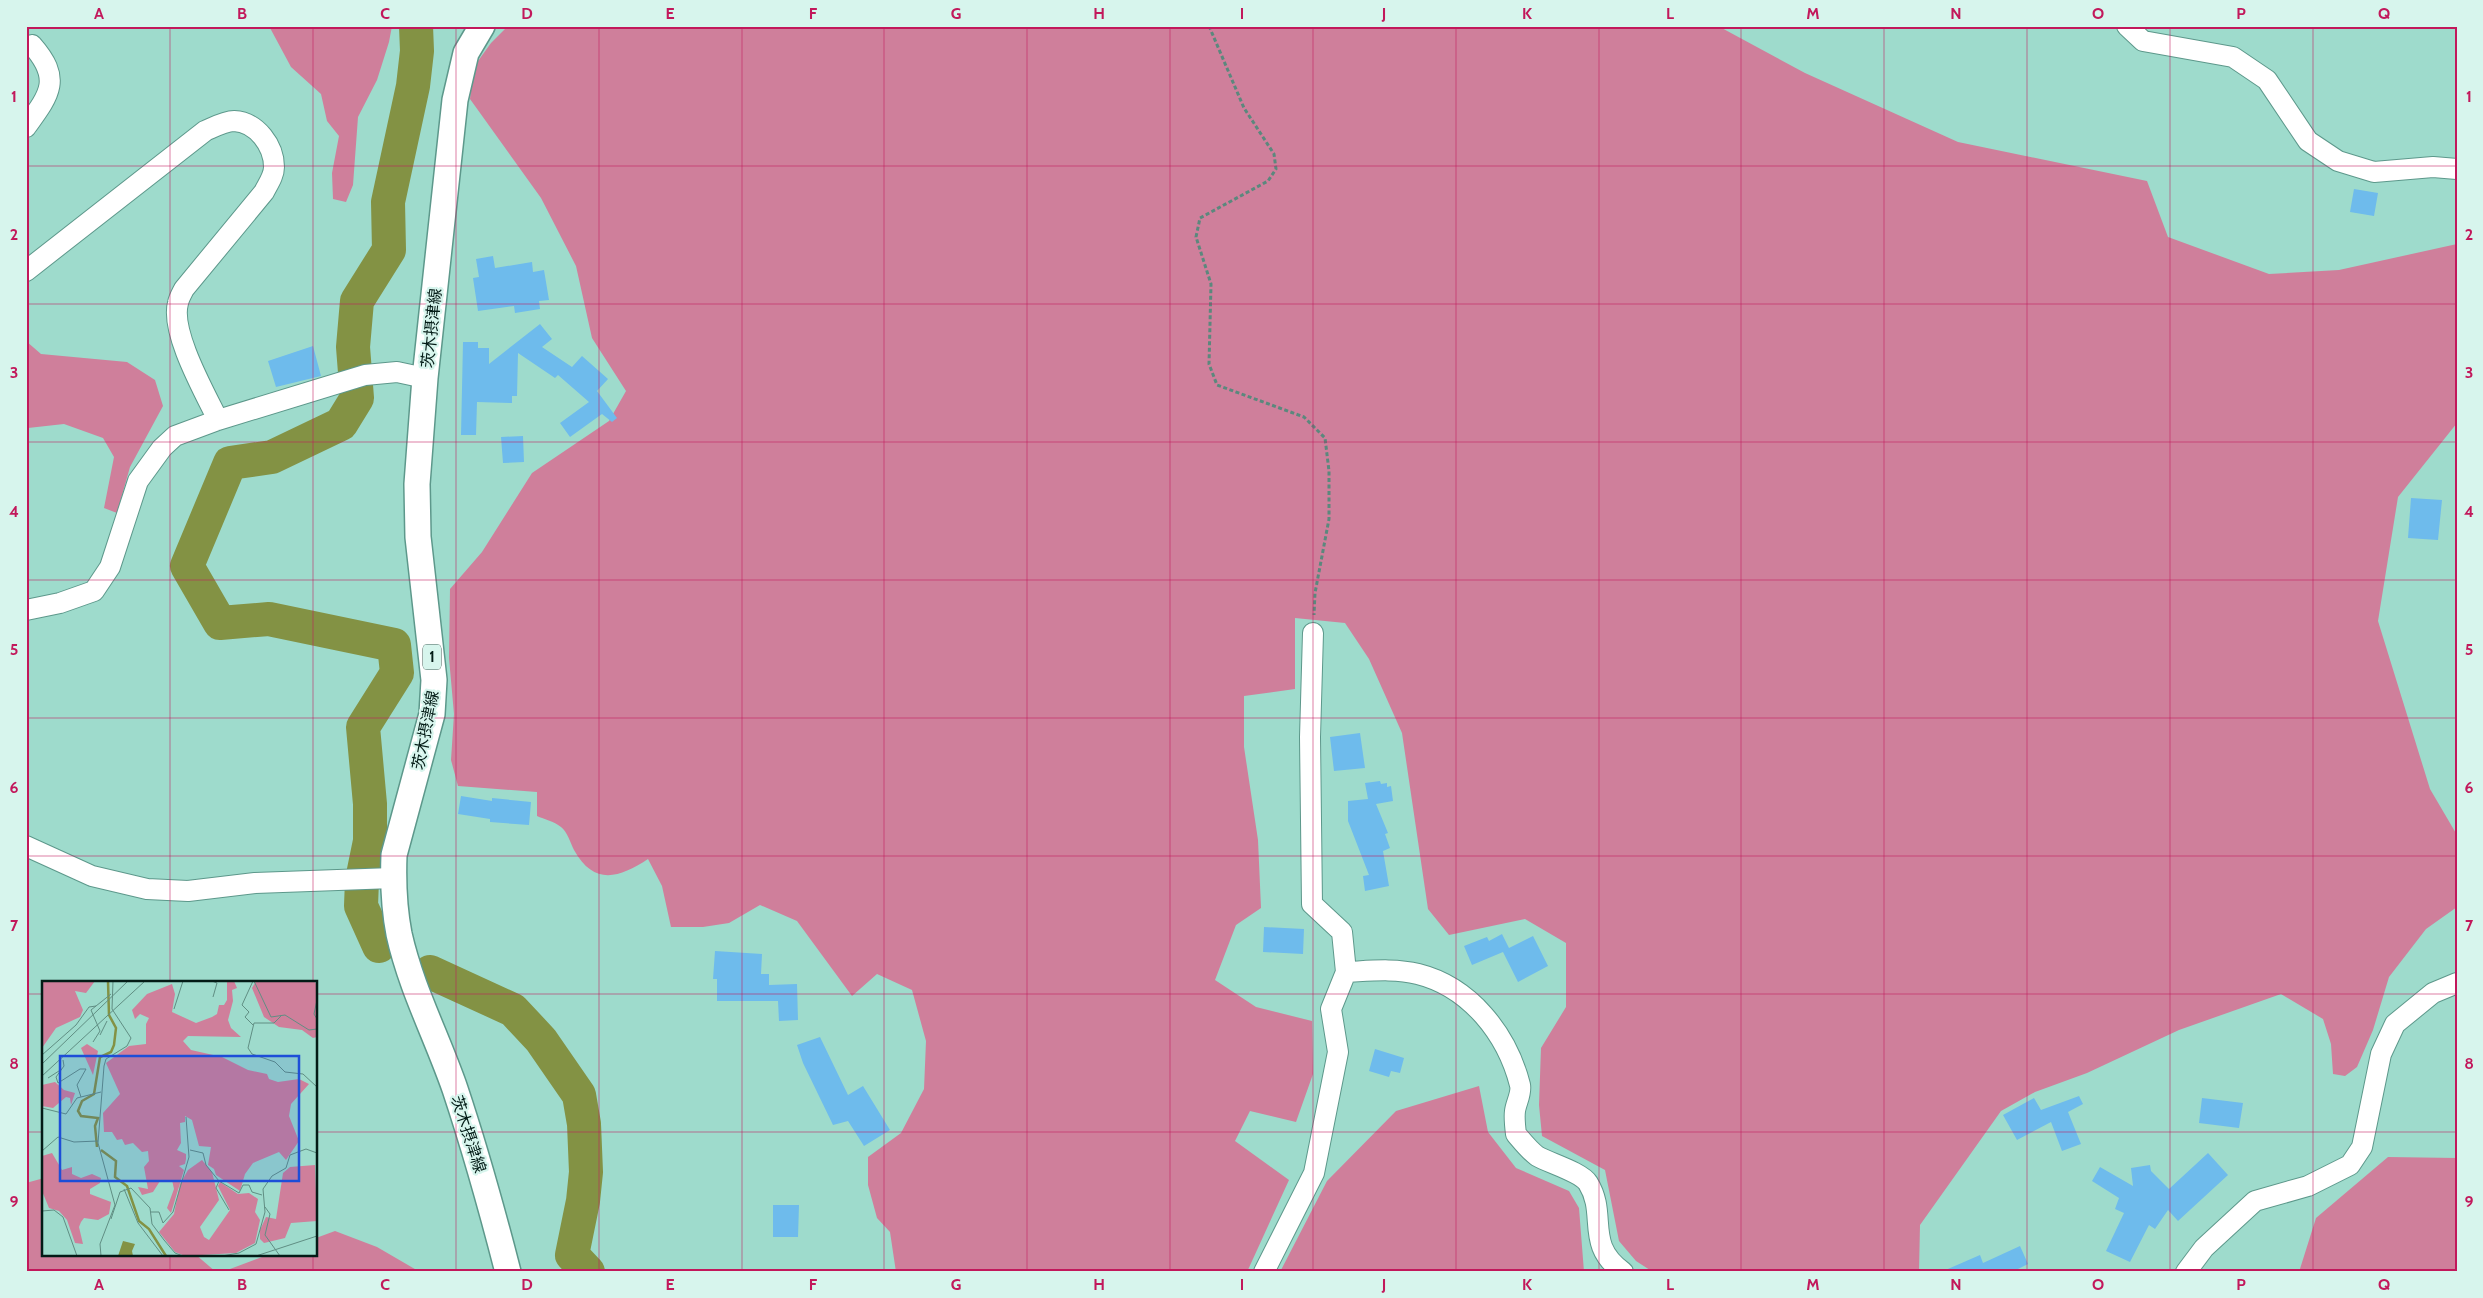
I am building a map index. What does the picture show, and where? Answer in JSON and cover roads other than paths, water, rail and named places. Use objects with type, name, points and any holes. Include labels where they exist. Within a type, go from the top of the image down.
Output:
[{"type":"main road","name":"茨木摂津線","points":[[482,26],[466,52],[455,100],[425,378],[418,484],[418,536],[434,680],[432,714],[386,878],[409,971],[454,1087],[488,1195],[508,1272]]},
{"type":"street","points":[[2127,26],[2143,41],[2233,57],[2267,80],[2308,141],[2338,161],[2374,172],[2433,167],[2457,169]]},
{"type":"street","points":[[26,127],[44,102],[51,80],[46,60],[32,45]]},
{"type":"street","points":[[26,271],[205,131],[218,125],[235,121],[250,127],[264,137],[271,151],[274,167],[271,180],[264,192],[184,289],[177,304],[180,338],[218,420]]},
{"type":"street","points":[[26,610],[60,604],[94,591],[110,567],[138,481],[162,448],[176,436],[218,420],[366,375],[396,372],[425,378]]},
{"type":"street","points":[[1264,1272],[1314,1173],[1338,1052],[1331,1009],[1346,972],[1342,932],[1312,904],[1310,737],[1313,633]]},
{"type":"street","points":[[26,846],[92,876],[147,889],[188,892],[255,883],[340,878],[386,878]]},
{"type":"street","points":[[1346,972],[1383,970],[1418,974],[1455,988],[1483,1013],[1506,1048],[1520,1087],[1515,1111],[1516,1134],[1536,1155],[1586,1180],[1595,1198],[1599,1243],[1615,1266],[1623,1272]]},
{"type":"street","points":[[2186,1272],[2204,1248],[2254,1201],[2308,1186],[2350,1165],[2362,1147],[2381,1054],[2395,1024],[2433,993],[2457,983]]},
{"type":"waterway","points":[[379,946],[361,906],[362,880],[370,841],[370,804],[363,727],[397,673],[394,645],[269,619],[220,623],[187,566],[230,463],[272,457],[341,424],[357,398],[353,347],[357,301],[389,250],[388,202],[413,86],[417,51],[416,26]]},
{"type":"waterway","points":[[430,972],[513,1010],[541,1040],[579,1095],[584,1124],[586,1172],[583,1201],[572,1255],[588,1272]]}]
